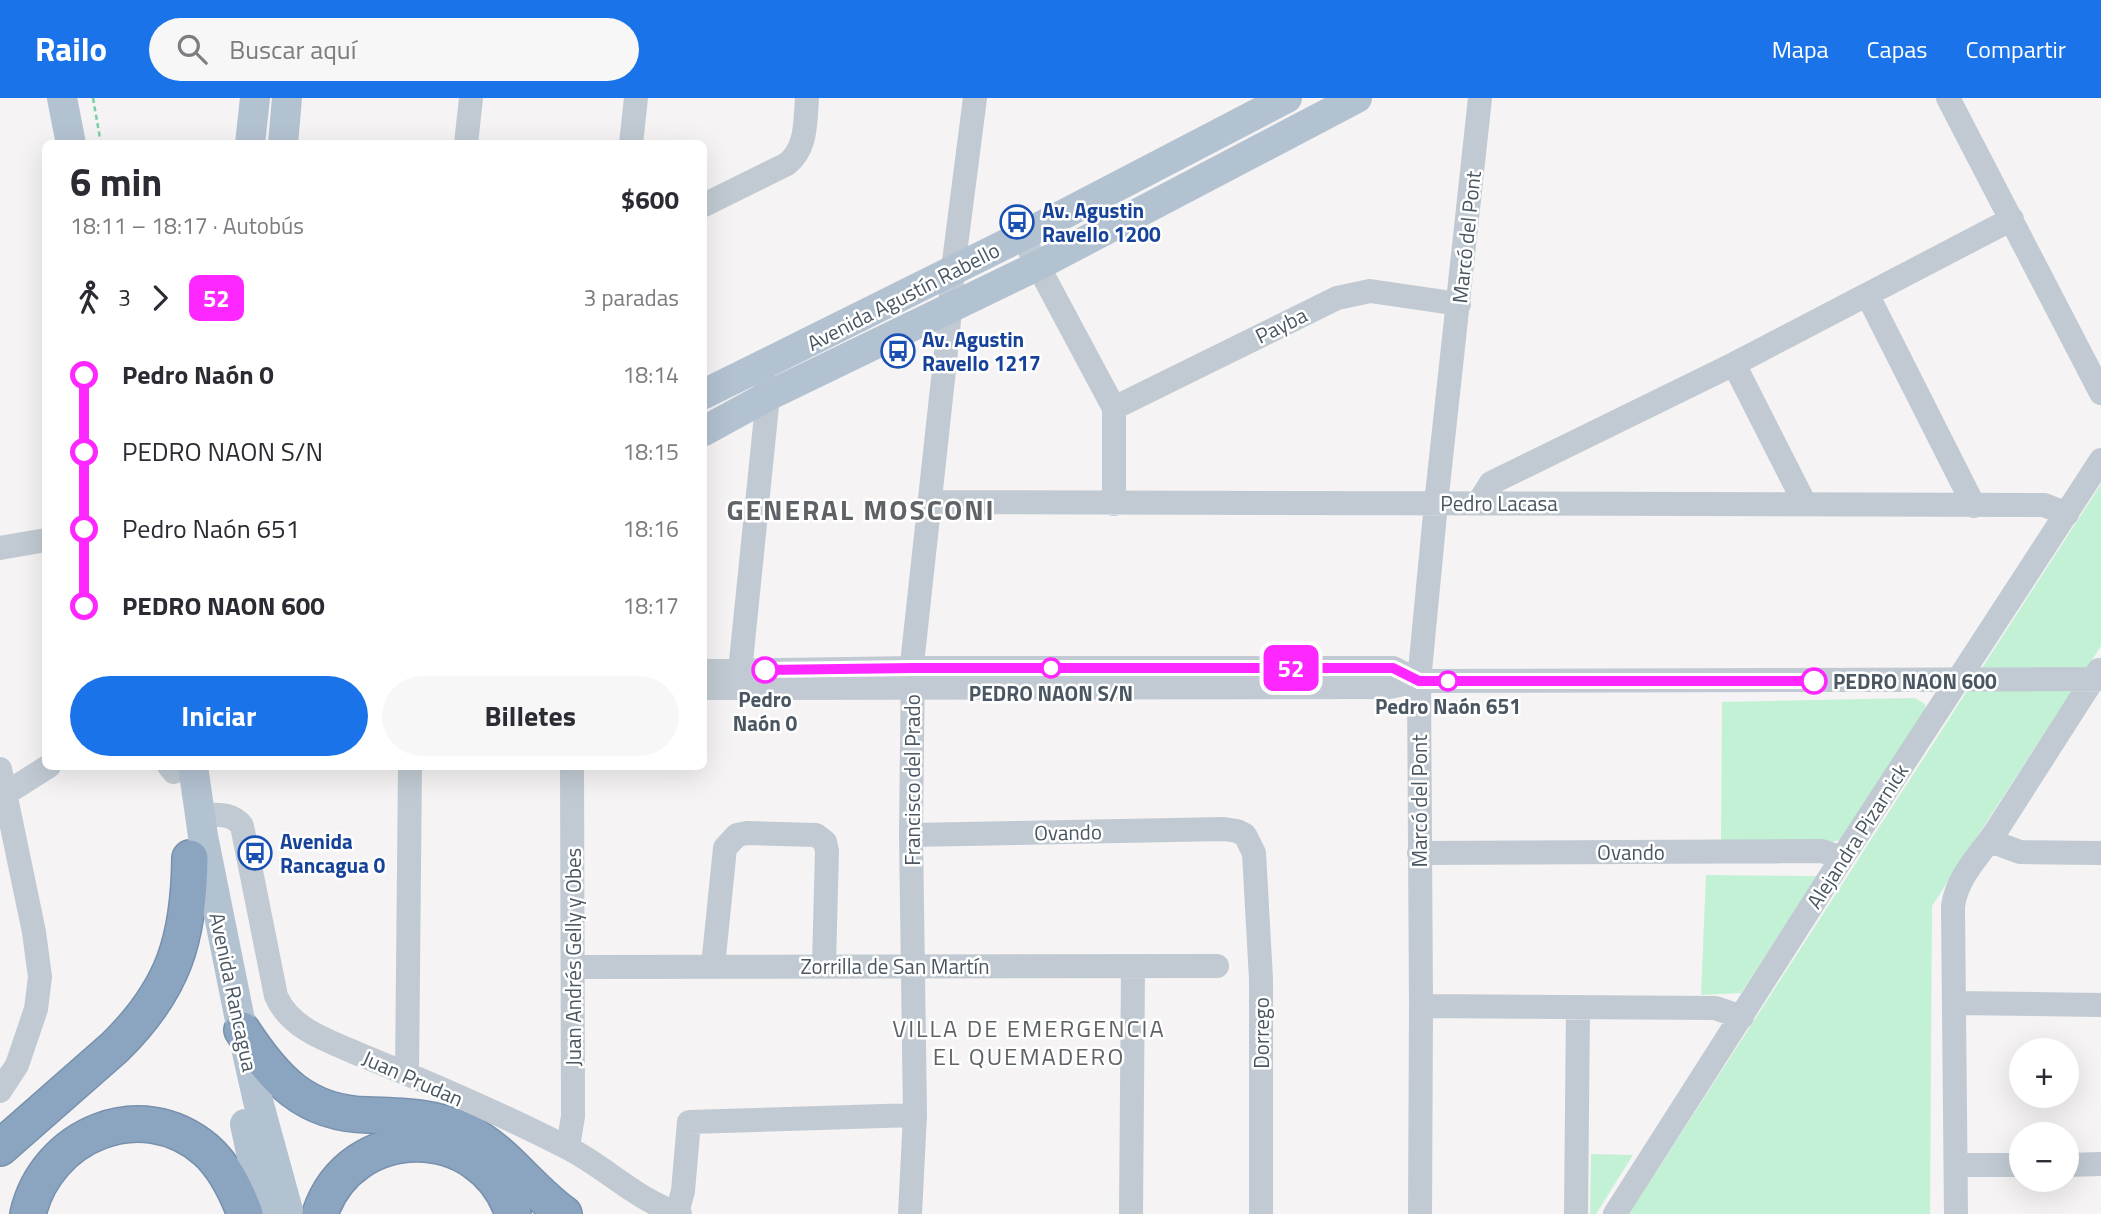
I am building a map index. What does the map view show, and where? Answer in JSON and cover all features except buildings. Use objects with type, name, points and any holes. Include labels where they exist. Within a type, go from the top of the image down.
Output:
[{"type":"highway","points":[[0,1148],[115,1047],[154,1002],[174,964],[181,942],[190,893],[190,858]]},
{"type":"highway","points":[[242,1030],[273,1073],[308,1101],[335,1112],[408,1115],[428,1118],[458,1128],[495,1150],[536,1192],[564,1214]]},
{"type":"highway","points":[[29,1214],[35,1192],[48,1170],[73,1145],[90,1135],[125,1125],[143,1125],[176,1133],[205,1150],[227,1175],[245,1214]]},
{"type":"highway","points":[[320,1214],[329,1193],[354,1165],[376,1152],[408,1144],[444,1147],[475,1162],[497,1183],[513,1214]]},
{"type":"main road","points":[[62,98],[70,140]]},
{"type":"main road","points":[[250,140],[255,98]]},
{"type":"main road","points":[[283,140],[288,98]]},
{"type":"main road","name":"Avenida Agustín Rabello","points":[[707,429],[763,382],[953,270],[1287,98]]},
{"type":"main road","name":"Avenida Agustín Rabello","points":[[708,388],[763,382],[949,309],[1039,265],[1357,98]]},
{"type":"main road","name":"Avenida Rancagua","points":[[177,770],[190,858],[215,989],[264,1214]]},
{"type":"main road","name":"Avenida Rancagua","points":[[178,770],[199,815],[258,1101],[289,1214]]},
{"type":"street","points":[[466,140],[471,98]]},
{"type":"street","points":[[631,140],[636,98]]},
{"type":"street","points":[[707,204],[787,164],[798,155],[803,142],[807,98]]},
{"type":"street","name":"Francisco del Prado","points":[[910,1214],[915,1115],[911,835],[913,677],[953,270],[975,98]]},
{"type":"street","name":"Marcó del Pont","points":[[1420,1214],[1422,1006],[1419,681],[1480,98]]},
{"type":"street","points":[[1948,98],[2101,393]]},
{"type":"street","points":[[1479,502],[1490,483],[1734,365],[2012,219]]},
{"type":"street","points":[[1022,236],[1114,408],[1114,504]]},
{"type":"street","name":"Payba","points":[[1114,408],[1337,298],[1370,291],[1459,304]]},
{"type":"street","points":[[1868,296],[1974,506]]},
{"type":"street","points":[[1734,365],[1805,504]]},
{"type":"street","points":[[741,679],[763,382]]},
{"type":"street","name":"Alejandra Pizarnick","points":[[1615,1214],[2101,460]]},
{"type":"street","name":"Pedro Lacasa","points":[[929,502],[2044,505],[2067,514]]},
{"type":"street","points":[[0,548],[42,541]]},
{"type":"street","points":[[707,672],[741,679],[913,677],[1389,687],[1419,681],[1957,681],[2098,676]]},
{"type":"street","points":[[1956,1214],[1953,906],[1956,889],[1960,879],[1990,841],[2098,676]]},
{"type":"street","points":[[707,687],[741,679]]},
{"type":"street","points":[[0,769],[2,795],[34,932],[40,977],[36,1009],[17,1065],[0,1091]]},
{"type":"street","points":[[2,795],[43,770]]},
{"type":"street","points":[[407,1074],[411,770]]},
{"type":"street","name":"Juan Andrés Gelly y Obes","points":[[568,1147],[573,1116],[572,770]]},
{"type":"street","name":"Juan Prudan","points":[[199,815],[221,815],[237,820],[245,835],[276,996],[288,1015],[320,1038],[568,1147],[643,1199],[679,1214]]},
{"type":"street","name":"Ovando","points":[[911,835],[1224,829],[1245,835],[1254,853]]},
{"type":"street","points":[[713,966],[725,848],[737,835],[747,833],[816,835],[825,842],[824,965]]},
{"type":"street","points":[[1990,841],[2020,852],[2101,853]]},
{"type":"street","name":"Ovando","points":[[1419,853],[1822,851],[1842,858]]},
{"type":"street","name":"Dorrego","points":[[1254,853],[1261,979],[1261,1214]]},
{"type":"street","name":"Zorrilla de San Martín","points":[[573,967],[1217,966]]},
{"type":"street","points":[[1131,1214],[1133,967]]},
{"type":"street","points":[[1954,1003],[2101,1004]]},
{"type":"street","points":[[1422,1006],[1715,1008],[1742,1017]]},
{"type":"street","points":[[1576,1214],[1578,1009]]},
{"type":"street","points":[[679,1214],[689,1122],[915,1115]]},
{"type":"street","points":[[2079,1165],[2101,1164]]},
{"type":"street","points":[[1956,1165],[2009,1165]]},
{"type":"path","points":[[93,98],[100,140]]},
{"type":"green space","points":[[2101,484],[2101,646],[1932,906],[1930,1214],[1629,1214]]},
{"type":"green space","points":[[1915,698],[1925,704],[1927,716],[1844,839],[1832,842],[1721,841],[1722,702]]},
{"type":"green space","points":[[1706,875],[1818,876],[1741,993],[1701,995]]},
{"type":"green space","points":[[1591,1154],[1633,1155],[1596,1214],[1590,1214]]},
{"type":"bus line","name":"52","points":[[765,670],[1393,668],[1419,681],[1814,681]]},
{"type":"place","name":"Av. Agustin Ravello 1200","points":[[1017,222]]},
{"type":"place","name":"Av. Agustin Ravello 1217","points":[[898,351]]},
{"type":"place","name":"PEDRO NAON S/N","points":[[1051,668]]},
{"type":"place","name":"Pedro Naón 0","points":[[765,670]]},
{"type":"place","name":"Pedro Naón 651","points":[[1448,681]]},
{"type":"place","name":"PEDRO NAON 600","points":[[1814,681]]},
{"type":"place","name":"Avenida Rancagua 0","points":[[255,853]]},
{"type":"district","name":"GENERAL MOSCONI","points":[[861,509]]},
{"type":"district","name":"VILLA DE EMERGENCIA EL QUEMADERO","points":[[1029,1042]]}]
